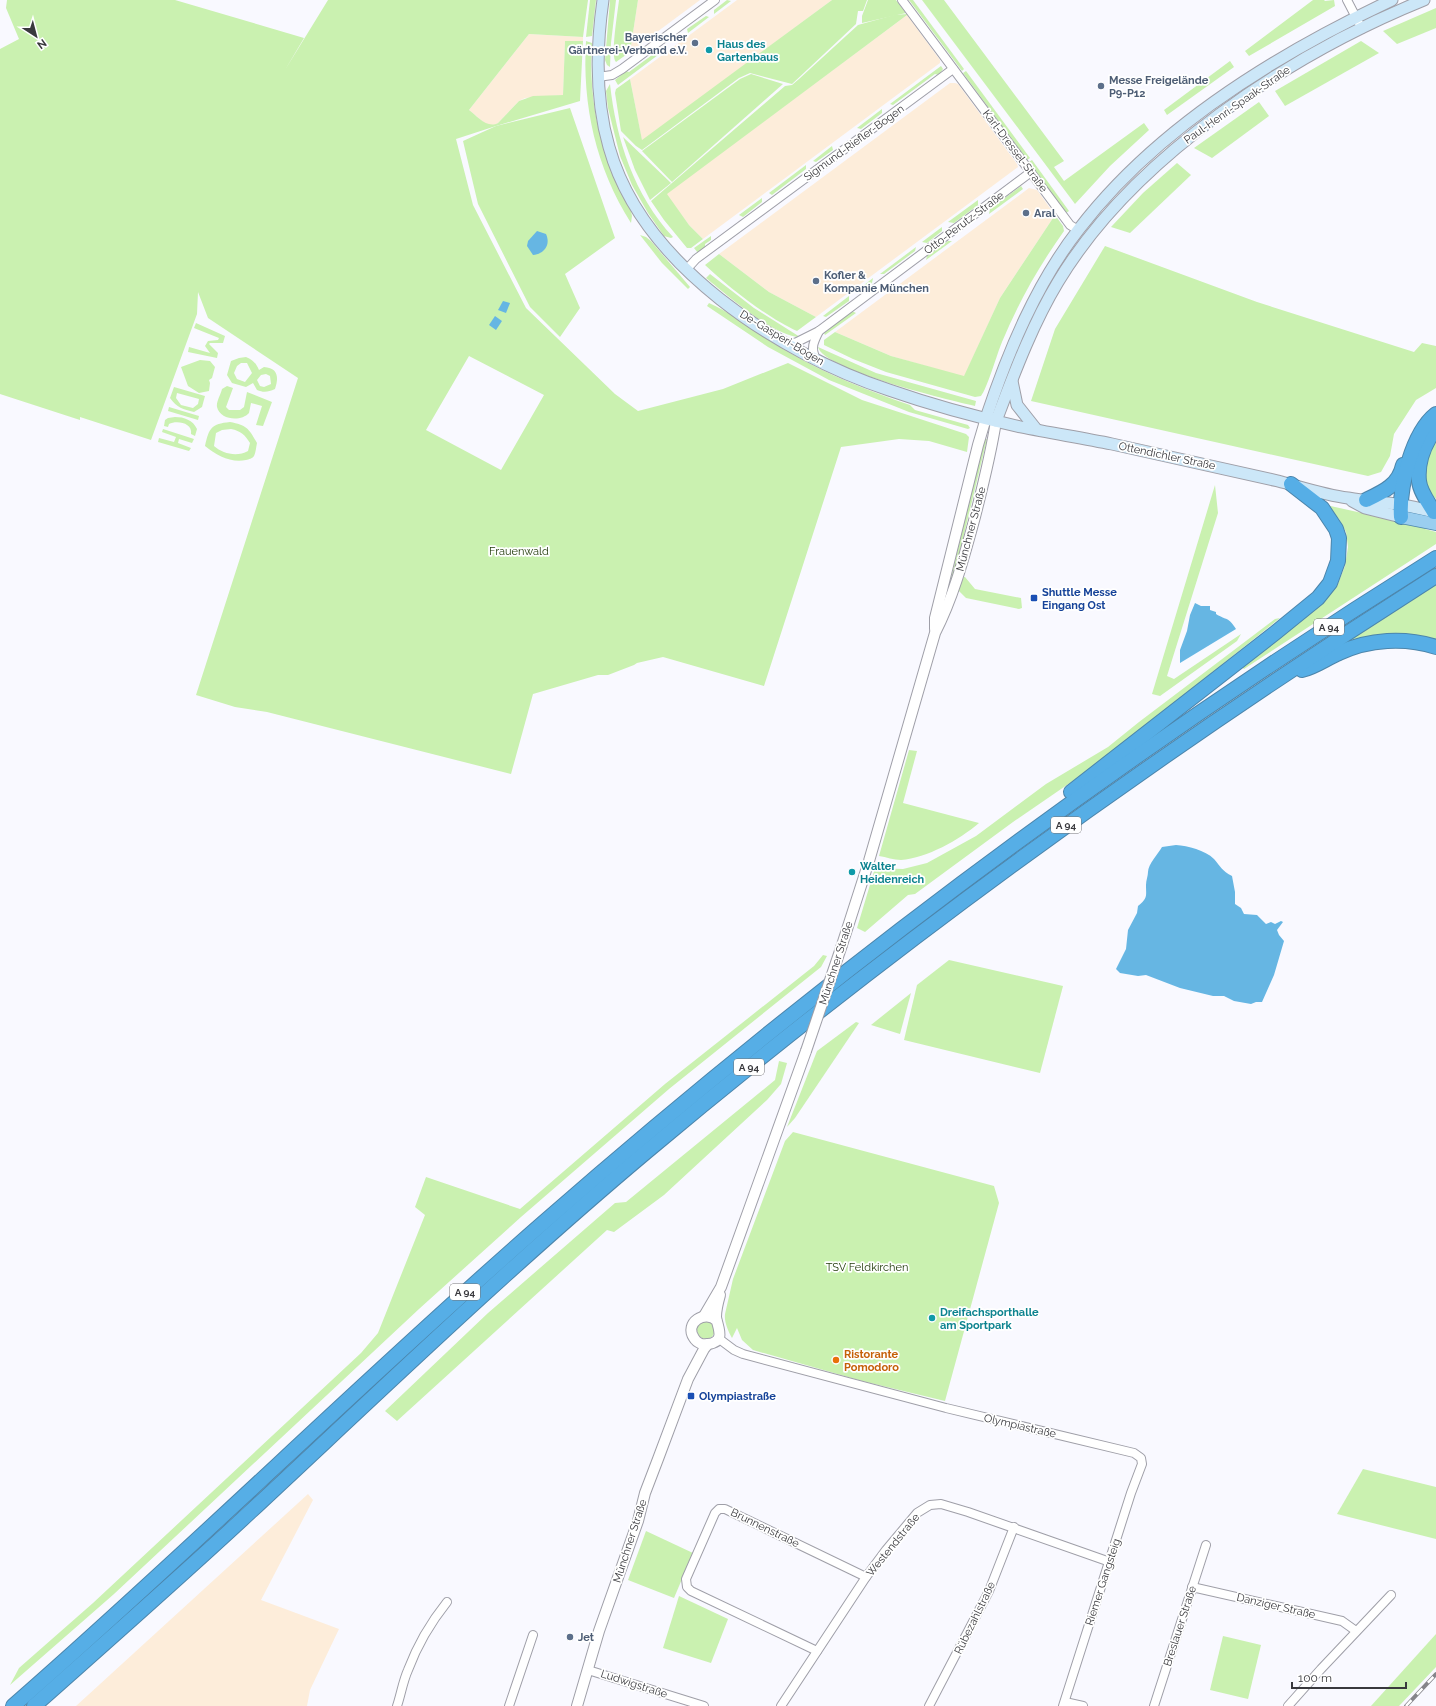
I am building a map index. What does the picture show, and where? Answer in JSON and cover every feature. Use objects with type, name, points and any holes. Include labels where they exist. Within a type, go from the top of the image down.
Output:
[{"type":"highway","points":[[1401,511],[1413,448],[1421,430],[1436,414]]},
{"type":"highway","points":[[1435,518],[1419,482],[1420,466],[1424,449],[1436,428]]},
{"type":"highway","points":[[1366,500],[1390,488],[1402,471],[1406,454],[1413,448]]},
{"type":"highway","points":[[1045,822],[1062,799],[1275,633],[1318,598],[1330,583],[1338,561],[1338,538],[1336,529],[1322,508],[1291,484]]},
{"type":"highway","name":"A 94","points":[[12,1706],[124,1608],[450,1305],[632,1146],[744,1053],[855,964],[1045,822],[1170,733],[1431,562]]},
{"type":"highway","name":"A 94","points":[[34,1706],[248,1514],[352,1416],[544,1240],[650,1149],[836,998],[938,919],[1122,785],[1282,675],[1436,576]]},
{"type":"highway","points":[[1282,675],[1308,668],[1341,652],[1380,641],[1408,641],[1436,647]]},
{"type":"main road","name":"De-Gasperi-Bogen","points":[[603,0],[598,39],[598,76],[599,98],[609,149],[624,186],[633,203],[651,230],[686,270],[729,306],[788,344],[833,368],[889,390],[991,420]]},
{"type":"main road","name":"Paul-Henri-Spaak-Straße","points":[[991,420],[1007,359],[1026,316],[1048,275],[1078,230],[1119,182],[1169,136],[1250,78],[1309,42],[1355,17],[1392,0]]},
{"type":"main road","name":"Paul-Henri-Spaak-Straße","points":[[991,420],[1012,381],[1036,322],[1059,281],[1090,235],[1128,192],[1178,147],[1218,116],[1282,74],[1362,28],[1424,0]]},
{"type":"main road","points":[[1012,381],[1017,405],[1036,429]]},
{"type":"main road","name":"Ottendichler Straße","points":[[991,420],[1164,455],[1348,498],[1366,500],[1401,511],[1435,518]]},
{"type":"main road","name":"Ottendichler Straße","points":[[1348,498],[1365,508],[1401,511]]},
{"type":"street","points":[[598,76],[612,75],[622,69],[716,0]]},
{"type":"street","points":[[902,0],[953,69]]},
{"type":"street","points":[[1347,0],[1362,28]]},
{"type":"street","name":"Karl-Dressel-Straße","points":[[953,69],[1070,225],[1078,230]]},
{"type":"street","name":"Sigmund-Riefler-Bogen","points":[[686,270],[696,259],[953,69]]},
{"type":"street","name":"Otto-Perutz-Straße","points":[[788,344],[797,342],[819,331],[1031,172]]},
{"type":"street","points":[[816,359],[812,347],[819,331]]},
{"type":"street","name":"Münchner Straße","points":[[935,633],[935,618],[978,445],[991,420]]},
{"type":"street","name":"Münchner Straße","points":[[577,1706],[599,1631],[638,1521],[645,1493],[688,1379],[704,1349],[708,1344],[714,1342],[718,1338],[720,1329],[716,1316],[721,1287],[806,1051],[842,945],[886,804],[935,633],[962,567],[988,465],[991,420]]},
{"type":"street","name":"Münchner Straße","points":[[688,1379],[696,1341],[692,1332],[692,1326],[695,1320],[704,1316],[721,1287]]},
{"type":"street","points":[[704,1316],[711,1317],[717,1321]]},
{"type":"street","name":"Olympiastraße","points":[[718,1338],[734,1350],[743,1354],[924,1402],[1134,1453],[1140,1458]]},
{"type":"street","points":[[696,1341],[701,1344],[708,1344]]},
{"type":"street","name":"Riemer Gangsteig","points":[[1064,1704],[1131,1493],[1142,1464],[1140,1458]]},
{"type":"street","name":"Westendstraße","points":[[781,1706],[866,1578],[917,1513],[930,1505],[941,1504],[1014,1527],[1110,1562]]},
{"type":"street","name":"Brunnenstraße","points":[[817,1651],[686,1587],[686,1579],[715,1513],[720,1509],[725,1508],[866,1578]]},
{"type":"street","name":"Rübezahlstraße","points":[[929,1706],[989,1591],[1014,1527]]},
{"type":"street","name":"Breslauer Straße","points":[[1154,1706],[1206,1545]]},
{"type":"street","name":"Danziger Straße","points":[[1192,1587],[1342,1622],[1356,1632]]},
{"type":"street","points":[[1288,1706],[1391,1595]]},
{"type":"street","points":[[397,1706],[407,1672],[413,1658],[437,1615],[447,1602]]},
{"type":"street","points":[[509,1706],[532,1635]]},
{"type":"street","name":"Ludwigstraße","points":[[588,1670],[704,1706]]},
{"type":"street","points":[[1064,1704],[1083,1706]]},
{"type":"shaded area","points":[[638,0],[700,0],[630,52]]},
{"type":"shaded area","points":[[737,0],[832,0],[642,141],[630,79]]},
{"type":"shaded area","points":[[907,15],[940,60],[940,63],[703,239],[689,225],[666,194]]},
{"type":"shaded area","points":[[529,34],[583,37],[583,41],[565,41],[563,95],[525,98],[519,101],[498,123],[493,126],[488,126],[469,110]]},
{"type":"shaded area","points":[[950,83],[958,84],[1018,167],[816,317],[769,292],[719,254]]},
{"type":"shaded area","points":[[1029,188],[1037,190],[1055,215],[1000,298],[964,377],[891,356],[835,332]]},
{"type":"shaded area","points":[[308,1494],[313,1500],[261,1600],[339,1629],[310,1690],[307,1706],[76,1706]]},
{"type":"green space","name":"Frauenwald","points":[[7,0],[175,0],[304,38],[285,70],[328,0],[588,0],[583,37],[529,34],[469,110],[482,121],[494,124],[498,123],[519,101],[533,96],[563,95],[565,41],[583,41],[580,101],[456,139],[473,205],[526,308],[615,394],[638,411],[723,389],[788,363],[862,400],[966,434],[969,437],[967,452],[929,441],[899,439],[841,447],[764,686],[663,657],[637,663],[608,675],[598,675],[533,694],[511,774],[267,712],[235,707],[196,695],[298,378],[208,318],[198,292],[197,314],[151,440],[80,417],[80,420],[0,394],[0,49],[19,39],[6,8]],"holes":[[[469,356],[544,395],[501,470],[426,430]]]},
{"type":"green space","points":[[590,0],[596,0],[592,36],[586,37]]},
{"type":"green space","points":[[610,0],[616,0],[610,67],[607,65],[605,60]]},
{"type":"green space","points":[[619,0],[638,0],[630,52],[616,62],[614,58],[614,43]]},
{"type":"green space","points":[[727,0],[731,1],[714,14],[714,10]]},
{"type":"green space","points":[[832,0],[867,0],[863,11],[858,11],[856,24],[792,84],[750,73],[739,78],[642,150],[621,131],[615,93],[616,89],[630,79],[642,140]]},
{"type":"green space","points":[[868,0],[896,0],[906,13],[862,23],[862,16]]},
{"type":"green space","points":[[909,0],[913,0],[964,69],[962,71]]},
{"type":"green space","points":[[922,0],[944,0],[1064,161],[1054,167],[1064,181],[1144,123],[1149,130],[1110,166],[1075,204]]},
{"type":"green space","points":[[1313,0],[1334,0],[1335,6],[1249,56],[1245,51]]},
{"type":"green space","points":[[1436,8],[1436,28],[1397,44],[1383,31]]},
{"type":"green space","points":[[907,14],[667,194],[689,225],[703,239],[691,248],[687,248],[664,220],[651,201],[785,86],[792,85],[858,25],[894,15]]},
{"type":"green space","points":[[706,16],[709,17],[688,33],[687,29]]},
{"type":"green space","points":[[586,41],[592,43],[592,87],[604,151],[621,192],[631,211],[631,223],[609,180],[600,158],[594,135],[586,89]]},
{"type":"green space","points":[[1361,41],[1379,53],[1285,106],[1275,91]]},
{"type":"green space","points":[[663,47],[666,49],[618,85],[615,80],[626,71],[629,72]]},
{"type":"green space","points":[[1230,61],[1234,67],[1167,115],[1164,110]]},
{"type":"green space","points":[[941,66],[943,69],[939,75],[935,74],[893,105],[890,104]]},
{"type":"green space","points":[[966,71],[1030,158],[1027,160],[963,73]]},
{"type":"green space","points":[[751,74],[783,84],[672,182],[642,151],[740,79]]},
{"type":"green space","points":[[610,84],[617,125],[622,146],[629,165],[648,203],[659,221],[673,237],[671,238],[664,236],[648,213],[632,185],[620,156],[608,108],[606,91]]},
{"type":"green space","points":[[1259,102],[1269,116],[1212,158],[1194,148]]},
{"type":"green space","points":[[570,108],[615,238],[565,274],[580,308],[560,337],[530,307],[478,204],[463,141],[496,126]]},
{"type":"green space","points":[[882,109],[882,113],[861,129],[857,128]]},
{"type":"green space","points":[[623,137],[671,183],[650,200],[635,170]]},
{"type":"green space","points":[[832,146],[833,150],[816,162],[813,161]]},
{"type":"green space","points":[[1032,160],[1069,211],[1066,213],[1029,162]]},
{"type":"green space","points":[[1177,163],[1191,175],[1130,233],[1111,227],[1143,193]]},
{"type":"green space","points":[[806,165],[806,169],[772,195],[769,193]]},
{"type":"green space","points":[[1021,186],[1023,189],[989,214],[990,209]]},
{"type":"green space","points":[[762,198],[762,202],[743,217],[739,215]]},
{"type":"green space","points":[[978,200],[978,205],[954,223],[948,222]]},
{"type":"green space","points":[[1055,215],[1063,226],[1064,231],[1022,299],[1002,342],[981,396],[975,397],[886,372],[853,359],[824,345],[824,340],[835,332],[891,356],[964,376],[1000,298]]},
{"type":"green space","points":[[942,227],[942,231],[927,243],[922,242]]},
{"type":"green space","points":[[640,235],[651,241],[690,287],[688,289],[662,263]]},
{"type":"green space","points":[[711,236],[711,240],[705,244],[705,248],[698,253],[694,248]]},
{"type":"green space","points":[[948,241],[952,241],[926,260],[927,256]]},
{"type":"green space","points":[[1105,246],[1257,302],[1414,352],[1422,343],[1436,346],[1436,388],[1416,400],[1394,434],[1390,456],[1381,472],[1368,476],[1031,401],[1055,329]]},
{"type":"green space","points":[[916,247],[915,251],[884,274],[880,274]]},
{"type":"green space","points":[[719,254],[769,292],[816,317],[797,331],[774,319],[736,292],[705,265]]},
{"type":"green space","points":[[710,274],[754,308],[800,337],[789,335],[777,330],[751,314],[706,278]]},
{"type":"green space","points":[[873,278],[872,283],[859,293],[854,293]]},
{"type":"green space","points":[[849,296],[849,301],[826,317],[823,316]]},
{"type":"green space","points":[[709,303],[730,314],[804,361],[864,388],[910,405],[915,410],[968,425],[970,428],[968,429],[909,412],[829,380],[768,347],[707,306]]},
{"type":"green space","points":[[852,311],[856,313],[825,335],[824,333]]},
{"type":"green space","points":[[196,323],[225,336],[223,343],[209,344],[218,353],[217,358],[188,352],[189,347],[210,353],[205,346],[208,341],[218,340],[219,338],[194,328]]},
{"type":"green space","points":[[818,347],[876,373],[976,401],[975,406],[915,391],[863,374],[841,365],[825,356]]},
{"type":"green space","points":[[246,357],[251,359],[259,370],[264,367],[275,371],[277,381],[275,389],[262,392],[257,390],[253,383],[246,387],[232,383],[227,375],[231,361]],"holes":[[[241,363],[247,363],[252,373],[245,382],[237,379],[234,373],[237,366]],[[266,374],[270,376],[271,384],[264,387],[260,386],[257,380],[261,375]]]},
{"type":"green space","points":[[200,360],[210,361],[215,367],[212,378],[209,380],[209,391],[199,393],[188,386],[181,367]]},
{"type":"green space","points":[[227,386],[233,388],[226,407],[229,410],[240,410],[244,407],[247,392],[272,402],[263,426],[256,425],[262,406],[251,403],[249,413],[241,418],[231,418],[222,415],[217,405],[222,389]]},
{"type":"green space","points":[[174,387],[205,396],[202,407],[194,412],[183,409],[170,398]],"holes":[[[177,393],[199,399],[198,404],[193,408],[181,405],[176,398]]]},
{"type":"green space","points":[[169,407],[199,416],[198,420],[168,411]]},
{"type":"green space","points":[[175,417],[185,418],[191,421],[197,429],[195,436],[191,434],[190,427],[184,423],[176,422],[169,424],[168,427],[164,426],[165,420]]},
{"type":"green space","points":[[230,422],[247,428],[257,443],[255,454],[252,458],[240,461],[230,460],[219,456],[205,446],[212,428],[219,424]],"holes":[[[231,429],[242,434],[250,443],[248,451],[239,454],[230,454],[214,446],[216,433],[222,430]]]},
{"type":"green space","points":[[163,429],[194,439],[192,443],[179,439],[178,443],[191,448],[189,451],[158,442],[159,438],[174,442],[176,437],[162,432]]},
{"type":"green space","points":[[984,439],[987,439],[952,583],[950,582]]},
{"type":"green space","points":[[1436,439],[1436,499],[1426,484],[1425,470],[1426,462]]},
{"type":"green space","points":[[1215,485],[1218,513],[1167,676],[1174,679],[1241,634],[1237,641],[1160,696],[1152,694]]},
{"type":"green space","points":[[1326,505],[1425,527],[1425,529],[1436,532],[1436,544],[1244,669],[1241,666],[1320,606],[1337,586],[1345,566],[1348,547],[1346,532],[1339,519]]},
{"type":"green space","points":[[964,577],[975,589],[1021,598],[1022,608],[1019,609],[966,598],[957,589]]},
{"type":"green space","points":[[1436,584],[1436,643],[1339,647]]},
{"type":"green space","points":[[1280,618],[1096,765],[1013,822],[915,894],[908,895],[865,932],[857,928],[875,868],[903,869],[927,863],[976,836],[1046,784],[1108,747],[1275,619]]},
{"type":"green space","points":[[909,750],[917,751],[903,803],[979,823],[962,836],[932,852],[911,859],[898,860],[879,856]]},
{"type":"green space","points":[[823,955],[827,956],[821,967],[669,1089],[521,1217],[419,1309],[114,1594],[10,1685],[19,1668],[93,1603],[361,1353],[378,1333],[425,1215],[415,1207],[426,1177],[520,1209],[665,1084],[814,966]]},
{"type":"green space","points":[[949,960],[1063,986],[1040,1073],[904,1040],[917,985]]},
{"type":"green space","points":[[911,993],[900,1034],[871,1025]]},
{"type":"green space","points":[[856,1022],[859,1023],[795,1118],[787,1127],[817,1051]]},
{"type":"green space","points":[[779,1061],[787,1063],[781,1084],[767,1100],[664,1195],[614,1232],[607,1230],[397,1421],[385,1411],[488,1313],[615,1203],[626,1202],[775,1080]]},
{"type":"green space","name":"TSV Feldkirchen","points":[[793,1132],[994,1186],[999,1203],[945,1401],[862,1381],[753,1350],[742,1340],[737,1328],[732,1338],[725,1320],[725,1314],[733,1279],[785,1141]]},
{"type":"green space","points":[[706,1321],[712,1324],[715,1330],[712,1336],[706,1339],[700,1336],[697,1330],[700,1324]]},
{"type":"green space","points":[[1363,1469],[1436,1487],[1436,1539],[1337,1514]]},
{"type":"green space","points":[[646,1531],[693,1553],[674,1598],[628,1580]]},
{"type":"green space","points":[[679,1596],[728,1619],[711,1663],[663,1648]]},
{"type":"green space","points":[[1436,1634],[1436,1667],[1399,1706],[1371,1706]]},
{"type":"green space","points":[[1223,1636],[1261,1645],[1248,1699],[1210,1690]]},
{"type":"water","points":[[537,231],[546,234],[548,242],[543,251],[533,255],[527,246],[528,241]]},
{"type":"water","points":[[503,301],[510,303],[506,313],[498,310]]},
{"type":"water","points":[[495,316],[502,321],[496,330],[489,325]]},
{"type":"water","points":[[1195,603],[1201,606],[1210,606],[1210,610],[1229,620],[1236,629],[1180,663],[1180,650]]},
{"type":"water","points":[[1176,845],[1191,847],[1206,853],[1214,859],[1223,870],[1232,876],[1235,892],[1235,904],[1241,908],[1244,914],[1257,915],[1266,924],[1271,922],[1275,924],[1281,921],[1283,922],[1277,930],[1284,941],[1274,975],[1262,1002],[1251,1004],[1234,1001],[1224,996],[1213,996],[1180,988],[1146,975],[1138,976],[1120,973],[1116,969],[1126,949],[1128,930],[1137,913],[1138,906],[1146,897],[1148,869],[1162,847]]},
{"type":"railway","points":[[1406,1706],[1436,1674]]},
{"type":"place","name":"Bayerischer Gärtnerei-Verband e.V.","points":[[695,43]]},
{"type":"place","name":"Haus des Gartenbaus","points":[[709,50]]},
{"type":"place","name":"Messe Freigelände P9-P12","points":[[1101,86]]},
{"type":"place","name":"Aral","points":[[1026,213]]},
{"type":"place","name":"Kofler & Kompanie München","points":[[816,281]]},
{"type":"place","name":"Shuttle Messe Eingang Ost","points":[[1034,598]]},
{"type":"place","name":"Walter Heidenreich","points":[[852,872]]},
{"type":"place","name":"Dreifachsporthalle am Sportpark","points":[[932,1318]]},
{"type":"place","name":"Ristorante Pomodoro","points":[[836,1360]]},
{"type":"place","name":"Olympiastraße","points":[[691,1396]]},
{"type":"place","name":"Jet","points":[[570,1637]]}]
